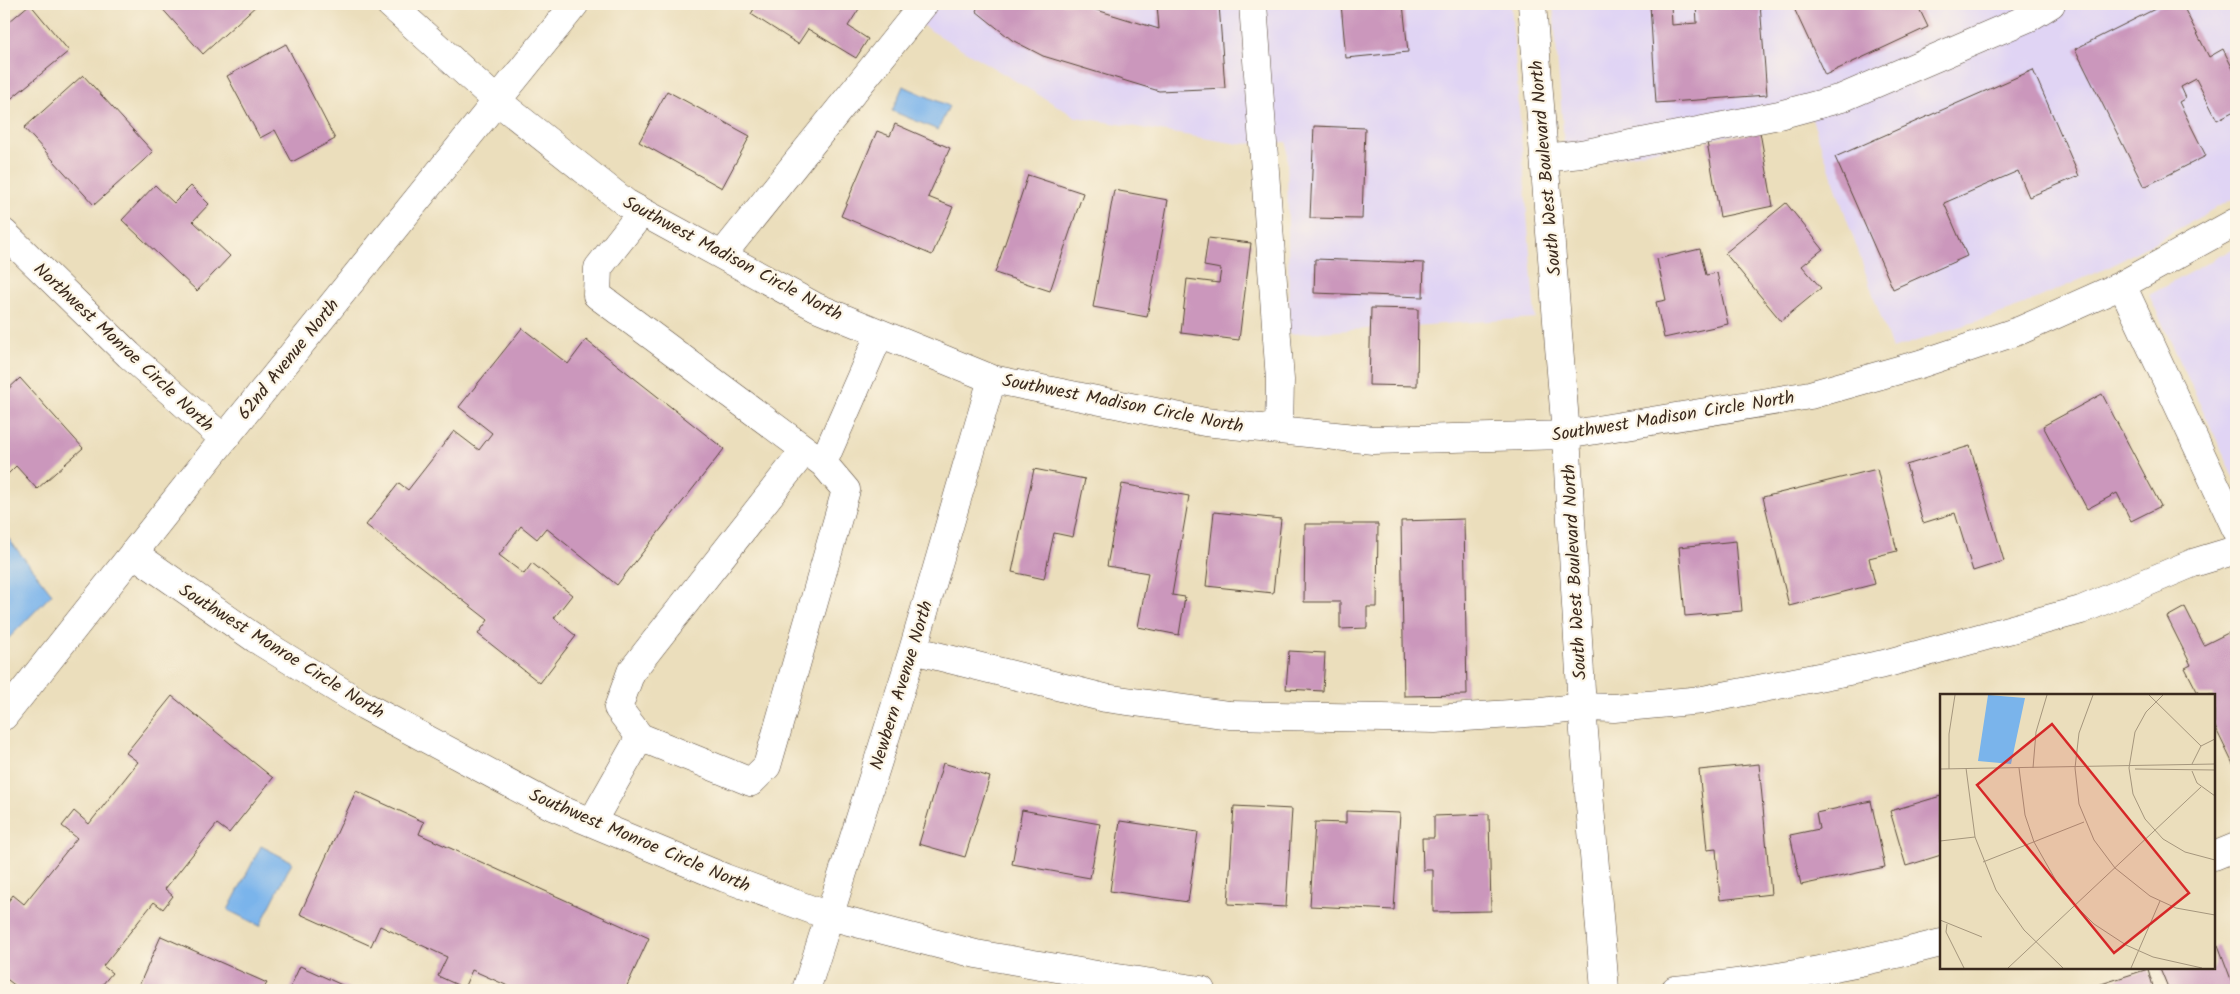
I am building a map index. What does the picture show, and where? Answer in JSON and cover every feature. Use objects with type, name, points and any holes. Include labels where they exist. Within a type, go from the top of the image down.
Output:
[{"type":"street","name":"Southwest Madison Circle North","points":[[390,4],[496,100],[626,202],[816,307],[992,379],[1205,422],[1373,440],[1566,435],[1810,395],[1920,364],[2021,330],[2122,285],[2236,222]]},
{"type":"street","name":"62nd Avenue North","points":[[4,716],[132,553],[575,4]]},
{"type":"street","points":[[722,255],[924,4]]},
{"type":"street","points":[[1253,4],[1280,380],[1279,430]]},
{"type":"street","name":"South West Boulevard North","points":[[1532,4],[1566,435],[1582,707],[1605,990]]},
{"type":"street","points":[[1544,158],[1581,154],[1779,115],[1842,98],[2028,18],[2050,4]]},
{"type":"street","points":[[642,212],[598,268],[597,295],[814,456],[846,490],[767,766],[751,782],[640,737],[618,708],[631,672],[814,456],[880,333]]},
{"type":"street","name":"Northwest Monroe Circle North","points":[[4,233],[129,355],[224,439]]},
{"type":"street","points":[[2122,285],[2236,529]]},
{"type":"street","name":"Newbern Avenue North","points":[[806,990],[913,650],[992,379]]},
{"type":"street","points":[[913,650],[1105,698],[1229,715],[1435,719],[1542,712],[1582,707],[1614,708],[1703,700],[1884,664],[2082,610],[2193,563],[2236,550]]},
{"type":"street","name":"Southwest Monroe Circle North","points":[[132,553],[256,639],[365,706],[552,806],[725,878],[829,916],[1095,983],[1201,990]]},
{"type":"street","points":[[592,822],[640,737]]},
{"type":"street","points":[[2215,856],[2236,847]]},
{"type":"street","points":[[1676,990],[1763,980],[1874,960],[1940,944]]},
{"type":"shaded area","points":[[919,4],[1511,4],[1535,318],[1289,334],[1287,142],[1239,144],[1076,117],[908,17]]},
{"type":"shaded area","points":[[1553,4],[2236,4],[2236,197],[2111,266],[2011,310],[1892,349],[1812,119],[1566,168]]},
{"type":"shaded area","points":[[2236,247],[2236,481],[2149,295]]},
{"type":"water","points":[[903,86],[949,106],[938,130],[892,111]]},
{"type":"water","points":[[4,533],[52,594],[4,643]]},
{"type":"water","points":[[261,846],[292,862],[260,926],[228,910]]},
{"type":"building","points":[[30,4],[69,51],[7,102],[4,98],[4,13],[10,21]]},
{"type":"building","points":[[158,4],[258,4],[203,54]]},
{"type":"building","points":[[757,4],[851,4],[859,9],[848,26],[868,39],[856,58],[808,29],[798,44],[751,14]]},
{"type":"building","points":[[979,4],[1077,4],[1159,29],[1157,4],[1219,4],[1225,88],[1159,91],[1043,56],[1012,40],[976,11]]},
{"type":"building","points":[[1341,4],[1403,4],[1408,52],[1346,58]]},
{"type":"building","points":[[1650,4],[1671,4],[1672,25],[1697,23],[1696,4],[1760,4],[1767,95],[1656,103]]},
{"type":"building","points":[[1792,4],[1917,4],[1928,27],[1825,75]]},
{"type":"building","points":[[2165,4],[2182,4],[2209,57],[2223,49],[2236,75],[2236,110],[2217,120],[2196,79],[2181,87],[2186,98],[2179,102],[2206,156],[2144,187],[2075,49]]},
{"type":"building","points":[[286,44],[335,139],[292,162],[275,130],[260,138],[227,76]]},
{"type":"building","points":[[2033,70],[2079,176],[2029,197],[2018,171],[1944,203],[1967,256],[1893,289],[1835,157]]},
{"type":"building","points":[[83,75],[153,152],[94,205],[24,128]]},
{"type":"building","points":[[667,91],[750,136],[722,188],[639,142]]},
{"type":"building","points":[[895,124],[950,148],[928,197],[953,207],[932,255],[841,216],[877,131],[890,136]]},
{"type":"building","points":[[1314,126],[1365,128],[1362,219],[1310,218]]},
{"type":"building","points":[[1760,132],[1773,206],[1720,217],[1707,142]]},
{"type":"building","points":[[1028,175],[1083,193],[1050,291],[995,273]]},
{"type":"building","points":[[155,185],[174,203],[191,186],[209,204],[193,221],[230,256],[197,291],[122,220]]},
{"type":"building","points":[[1114,190],[1168,200],[1147,317],[1093,307]]},
{"type":"building","points":[[1786,203],[1823,249],[1802,266],[1821,288],[1781,321],[1725,253]]},
{"type":"building","points":[[1208,238],[1251,243],[1239,340],[1181,333],[1187,279],[1219,283],[1221,269],[1204,266]]},
{"type":"building","points":[[1700,249],[1706,275],[1717,273],[1728,324],[1664,338],[1656,302],[1666,300],[1657,259]]},
{"type":"building","points":[[1315,259],[1424,263],[1423,297],[1314,293]]},
{"type":"building","points":[[1371,308],[1418,309],[1417,386],[1369,385]]},
{"type":"building","points":[[522,328],[568,364],[586,340],[724,449],[617,585],[546,528],[537,539],[521,526],[499,555],[524,574],[532,563],[572,595],[554,618],[576,636],[540,683],[478,634],[488,620],[366,525],[399,483],[408,490],[454,431],[479,450],[492,433],[459,407]]},
{"type":"building","points":[[20,378],[83,448],[37,489],[16,466],[4,478],[4,393]]},
{"type":"building","points":[[2102,394],[2161,506],[2131,521],[2117,493],[2087,509],[2043,426]]},
{"type":"building","points":[[1970,446],[2004,561],[1973,571],[1955,513],[1923,523],[1906,465]]},
{"type":"building","points":[[1034,469],[1085,479],[1073,537],[1054,533],[1044,579],[1012,572]]},
{"type":"building","points":[[1877,469],[1897,551],[1869,558],[1875,584],[1789,606],[1763,497]]},
{"type":"building","points":[[1122,484],[1189,496],[1172,595],[1185,597],[1179,635],[1138,627],[1148,573],[1107,566]]},
{"type":"building","points":[[1214,512],[1281,519],[1273,593],[1206,586]]},
{"type":"building","points":[[1464,519],[1467,695],[1404,696],[1401,521]]},
{"type":"building","points":[[1305,524],[1378,524],[1377,607],[1367,607],[1367,628],[1340,629],[1340,602],[1304,602]]},
{"type":"building","points":[[1736,541],[1742,611],[1685,616],[1679,547]]},
{"type":"building","points":[[2185,607],[2204,645],[2228,633],[2236,650],[2236,763],[2233,764],[2215,727],[2215,694],[2198,694],[2185,668],[2191,665],[2167,617]]},
{"type":"building","points":[[1289,651],[1325,653],[1323,691],[1286,689]]},
{"type":"building","points":[[172,696],[273,778],[229,833],[217,824],[165,889],[173,896],[163,909],[154,902],[103,966],[112,973],[98,990],[21,990],[4,977],[4,907],[13,895],[24,904],[77,838],[62,826],[74,811],[89,824],[138,762],[126,753]]},
{"type":"building","points":[[943,763],[990,777],[965,857],[919,844]]},
{"type":"building","points":[[1759,764],[1771,894],[1720,900],[1716,849],[1707,850],[1699,770]]},
{"type":"building","points":[[356,791],[424,822],[419,834],[649,938],[625,990],[517,990],[472,970],[464,988],[438,976],[447,957],[380,926],[371,946],[300,914]]},
{"type":"building","points":[[1940,796],[1940,855],[1906,866],[1890,811]]},
{"type":"building","points":[[1871,801],[1885,867],[1801,885],[1790,835],[1819,829],[1816,813]]},
{"type":"building","points":[[1234,806],[1292,809],[1286,907],[1228,904]]},
{"type":"building","points":[[1022,810],[1100,824],[1090,878],[1012,864]]},
{"type":"building","points":[[1346,811],[1400,813],[1394,910],[1310,906],[1315,822],[1346,823]]},
{"type":"building","points":[[1489,814],[1491,911],[1433,912],[1433,870],[1423,870],[1422,838],[1434,838],[1434,816]]},
{"type":"building","points":[[1120,821],[1198,832],[1188,902],[1110,891]]},
{"type":"building","points":[[161,936],[267,983],[263,990],[137,990]]},
{"type":"building","points":[[2218,945],[2235,990],[2169,990],[2160,969],[2215,969],[2215,946]]},
{"type":"building","points":[[300,966],[353,990],[289,990]]},
{"type":"building","points":[[2148,969],[2154,990],[2093,990],[2092,987]]}]
